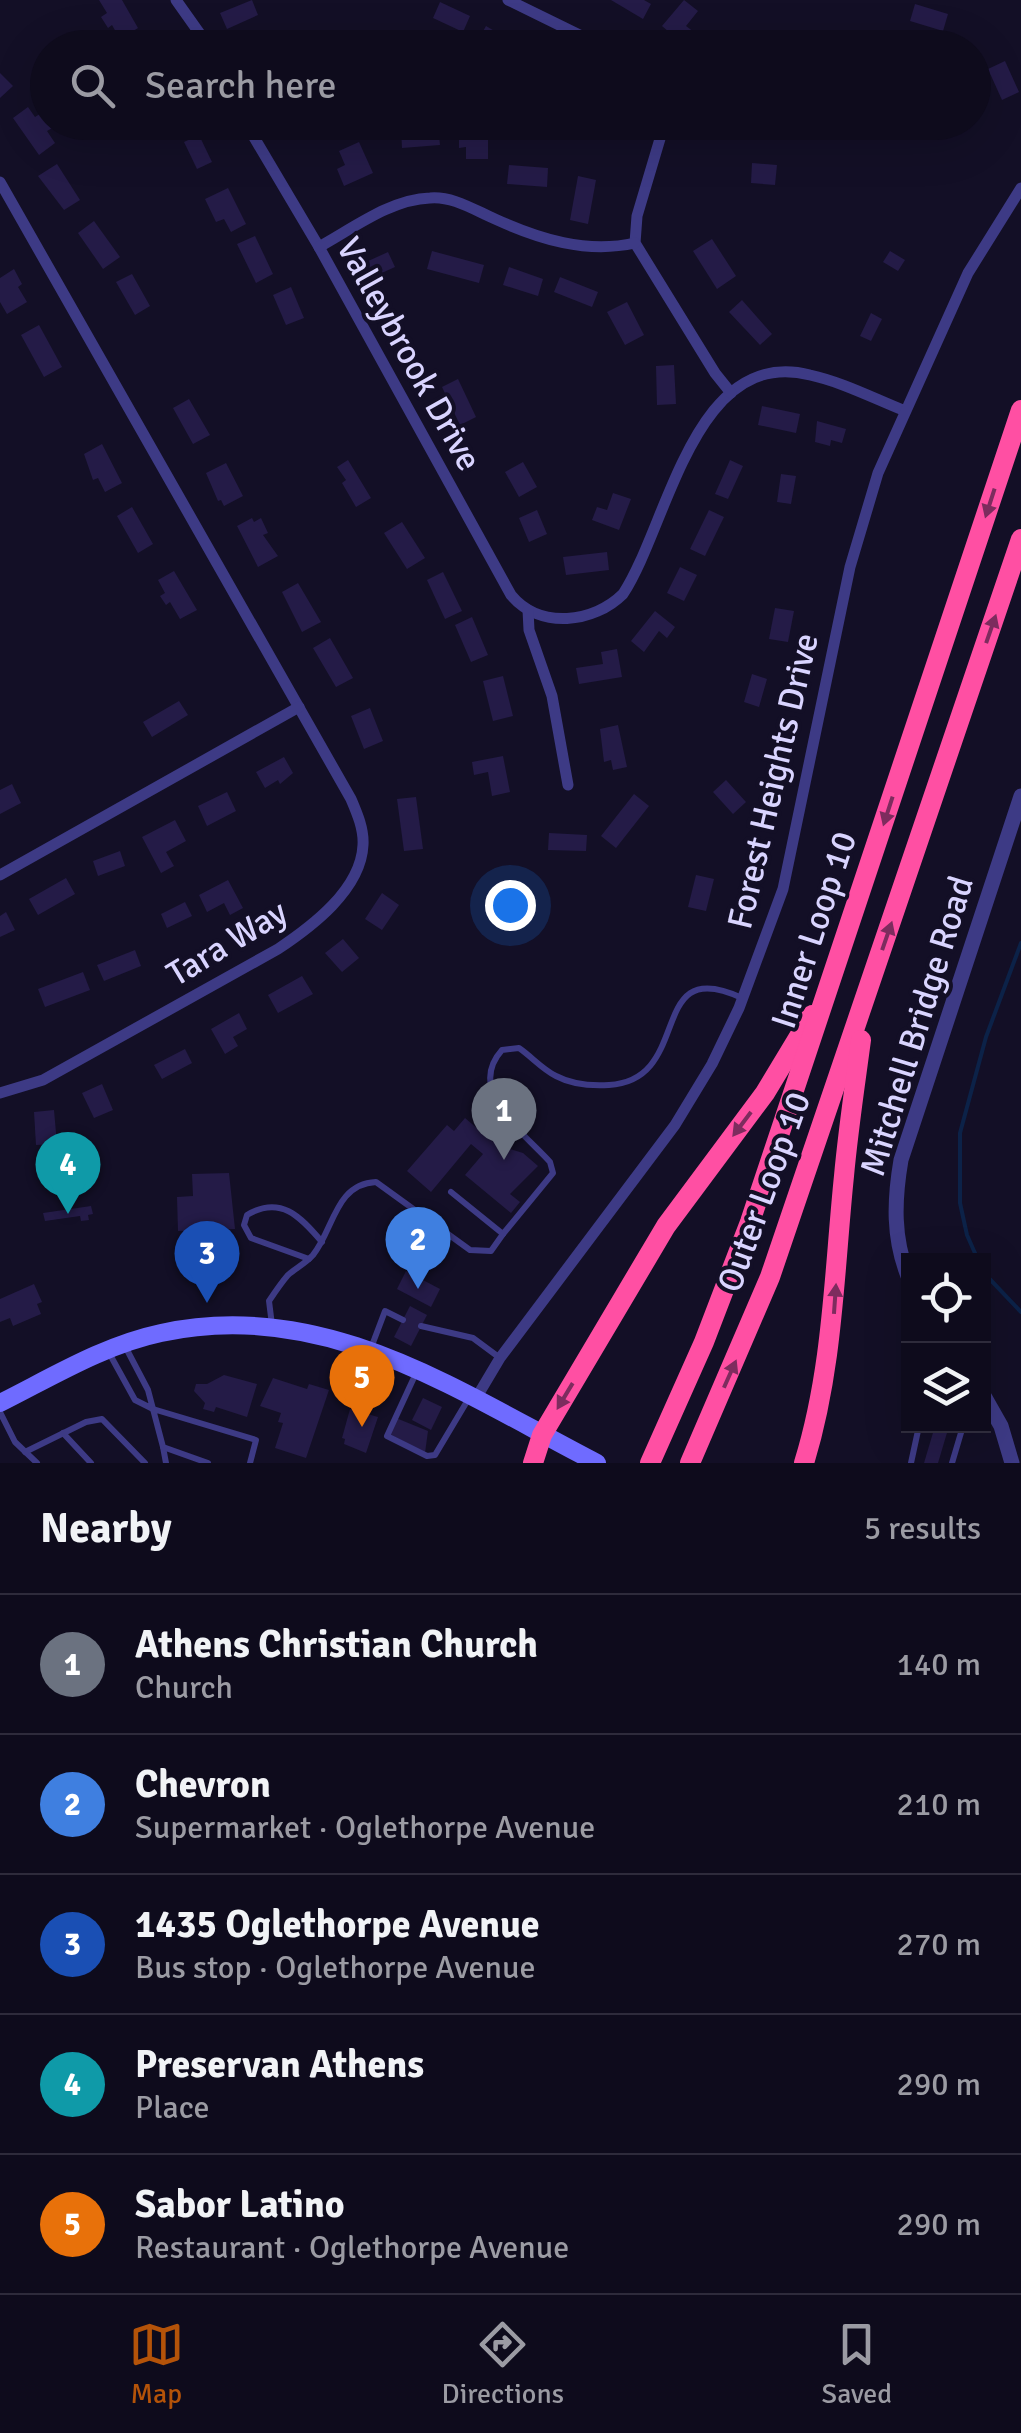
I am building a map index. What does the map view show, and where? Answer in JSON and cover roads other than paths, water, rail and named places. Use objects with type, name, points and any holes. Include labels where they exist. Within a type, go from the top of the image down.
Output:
[{"type":"highway","name":"Inner Loop 10","points":[[652,1458],[731,1274],[1021,410]]},
{"type":"highway","name":"Outer Loop 10","points":[[690,1463],[770,1277],[1021,539]]},
{"type":"highway","points":[[533,1463],[542,1435],[666,1226],[765,1093],[831,983]]},
{"type":"highway","points":[[804,1463],[816,1424],[832,1337],[844,1176],[866,998]]},
{"type":"main road","points":[[0,1403],[115,1347],[161,1333],[201,1327],[272,1326],[329,1336],[370,1350],[597,1463]]},
{"type":"street","points":[[176,0],[197,30]]},
{"type":"street","points":[[508,0],[569,30]]},
{"type":"street","name":"Valleybrook Drive","points":[[256,140],[511,595],[528,610],[528,630],[552,696],[568,785]]},
{"type":"street","points":[[660,140],[637,216],[635,244],[715,374],[731,392]]},
{"type":"street","name":"Tara Way","points":[[0,182],[299,707],[350,799],[363,833],[361,861],[344,890],[310,926],[278,949],[43,1080],[0,1093]]},
{"type":"street","name":"Forest Heights Drive","points":[[472,1398],[675,1125],[712,1064],[743,999],[790,861],[859,533],[878,472],[968,273],[1021,188]]},
{"type":"street","points":[[318,247],[392,208],[433,197],[456,202],[552,242],[635,244]]},
{"type":"street","points":[[528,610],[580,618],[608,608],[623,594],[693,441],[731,392],[753,380],[808,374],[903,410]]},
{"type":"street","points":[[0,875],[299,707]]},
{"type":"street","name":"Mitchell Bridge Road","points":[[902,1253],[896,1232],[895,1197],[901,1160],[1021,796]]},
{"type":"street","points":[[991,1423],[1012,1463]]},
{"type":"lane","points":[[272,1326],[269,1301],[286,1277],[310,1259],[340,1200],[361,1182],[376,1182],[470,1250],[490,1251],[553,1170],[493,1097],[489,1076],[498,1054],[506,1048],[519,1048],[565,1080],[591,1085],[619,1084],[651,1068],[661,1052],[676,1008],[691,992],[712,987],[743,999]]},
{"type":"lane","points":[[451,1192],[502,1234]]},
{"type":"lane","points":[[310,1259],[251,1238],[244,1225],[247,1215],[262,1206],[288,1208],[322,1242]]},
{"type":"lane","points":[[370,1350],[385,1311],[403,1320]]},
{"type":"lane","points":[[421,1326],[473,1338],[500,1358]]},
{"type":"lane","points":[[115,1347],[135,1400],[256,1440],[250,1463]]},
{"type":"lane","points":[[115,1347],[148,1390],[166,1463]]},
{"type":"lane","points":[[417,1371],[386,1436],[427,1456],[436,1455],[472,1398]]},
{"type":"lane","points":[[0,1412],[15,1442],[36,1463]]},
{"type":"lane","points":[[25,1452],[102,1419],[145,1463]]},
{"type":"lane","points":[[63,1433],[92,1463]]},
{"type":"lane","points":[[910,1463],[917,1433]]},
{"type":"lane","points":[[952,1463],[961,1433]]},
{"type":"lane","points":[[164,1448],[208,1463]]},
{"type":"waterway","points":[[975,1253],[960,1203],[960,1133],[986,1037],[1021,943]]},
{"type":"waterway","points":[[991,1280],[1021,1312]]},
{"type":"place","name":"Athens Christian Church","points":[[504,1160]]},
{"type":"place","name":"Preservan Athens","points":[[68,1214]]},
{"type":"place","name":"Chevron","points":[[418,1289]]},
{"type":"place","name":"1435 Oglethorpe Avenue","points":[[207,1303]]},
{"type":"place","name":"Sabor Latino","points":[[362,1427]]}]
